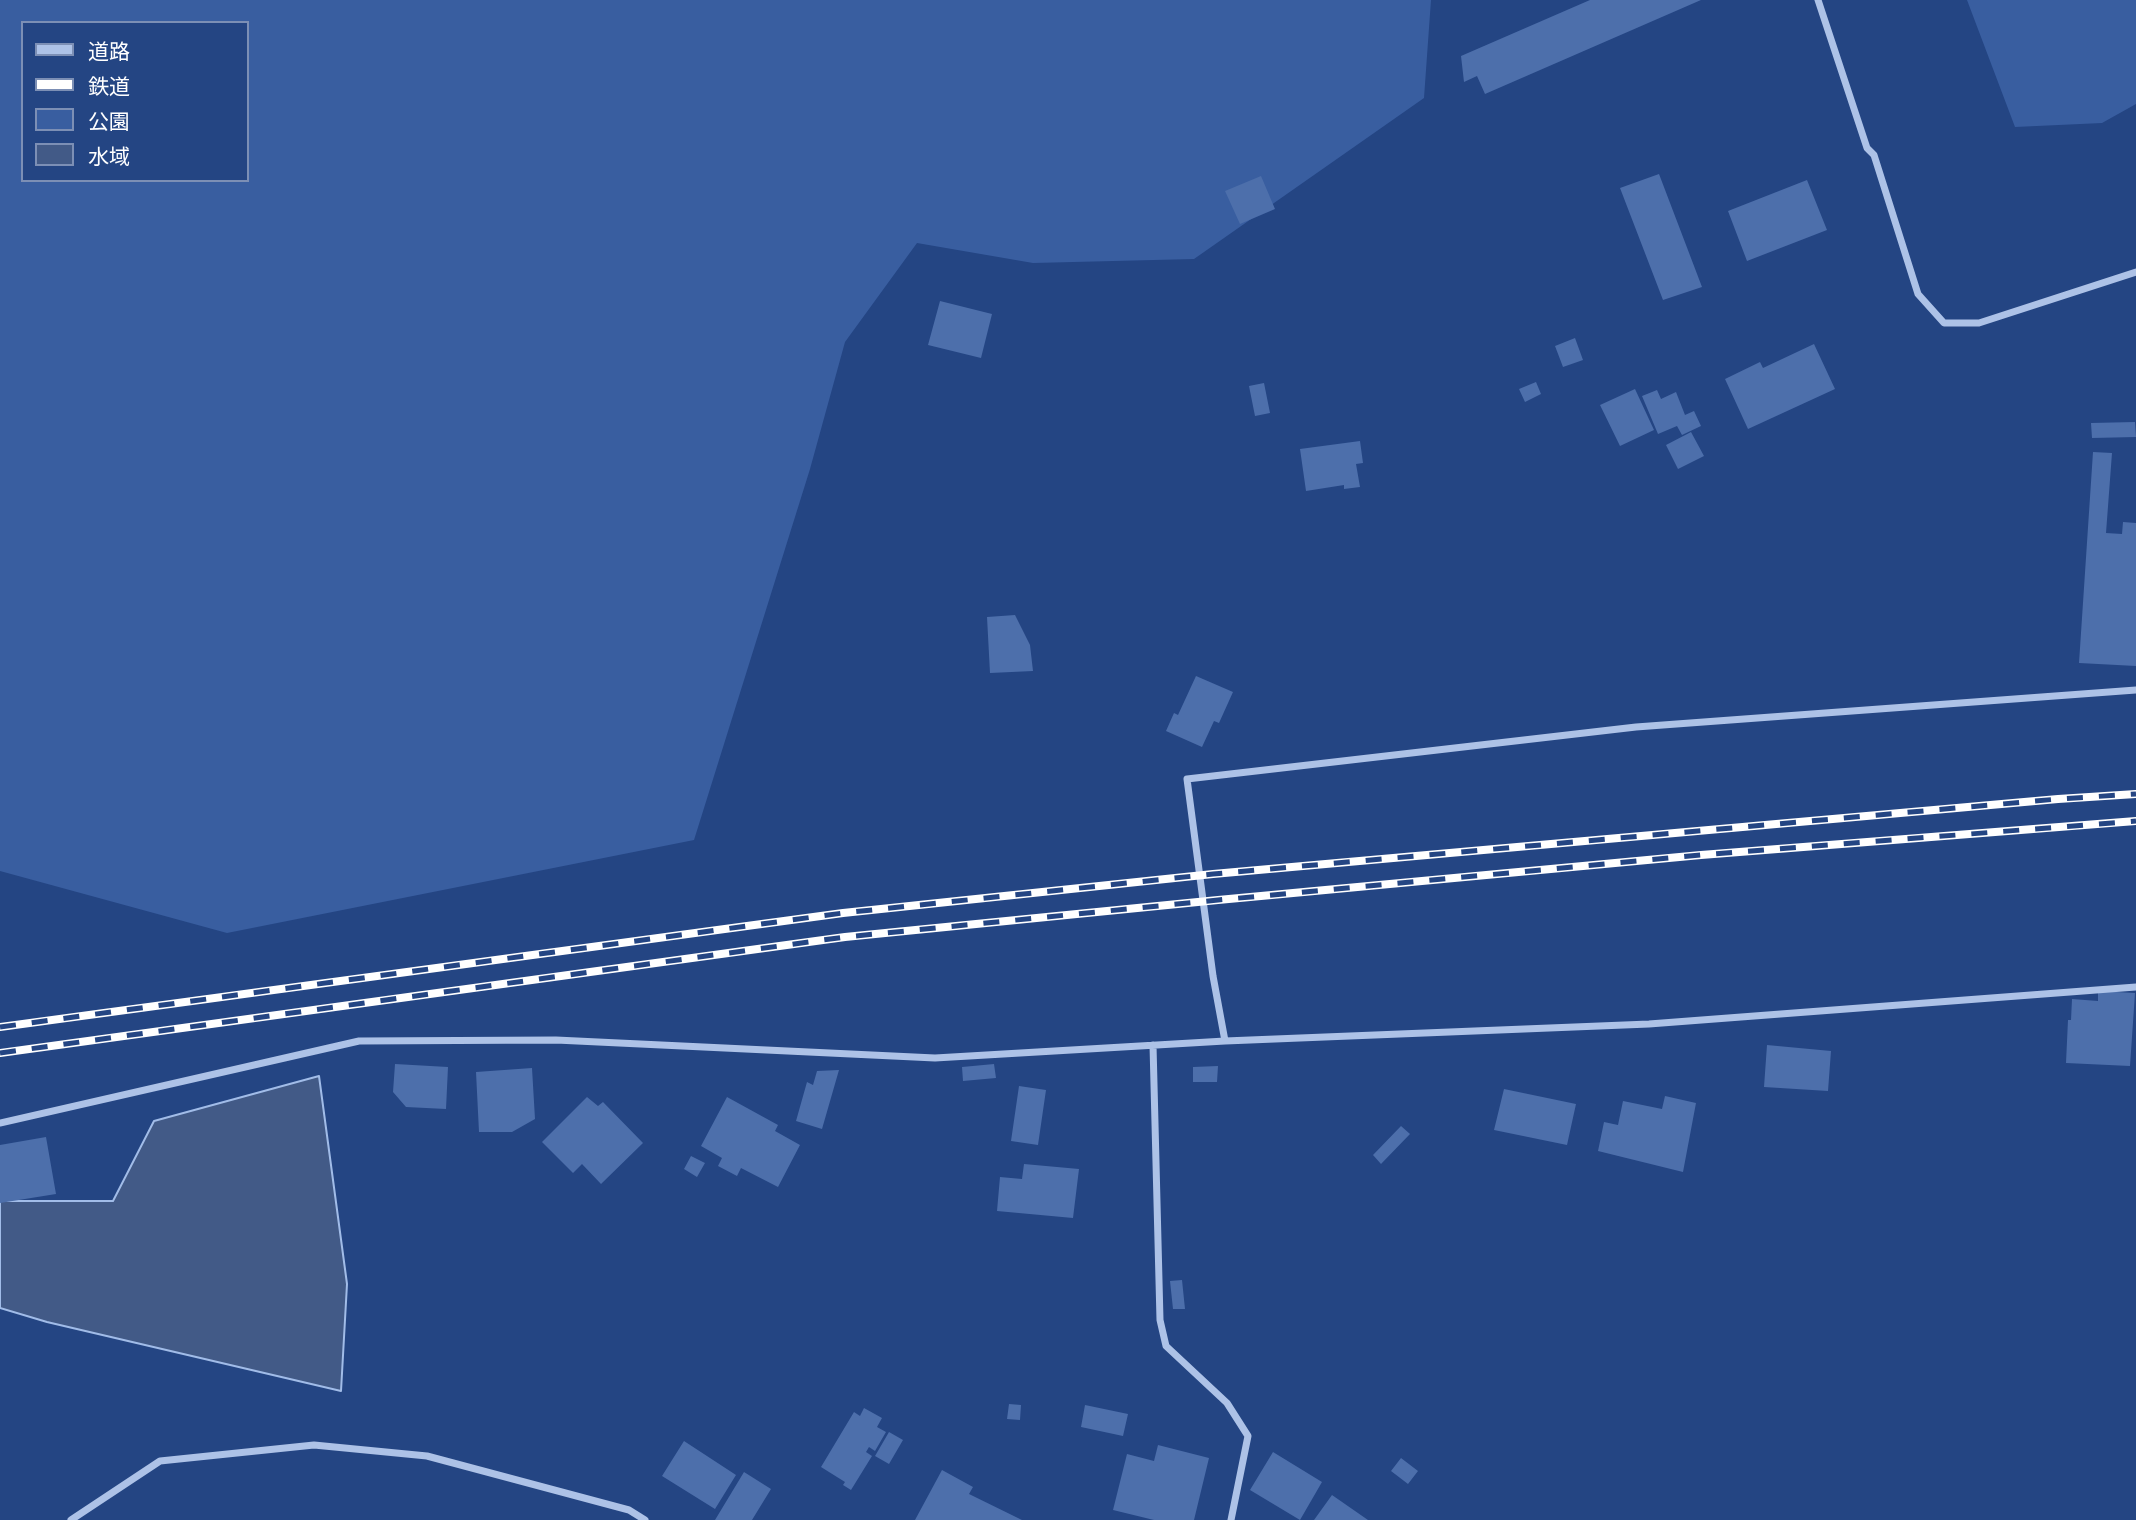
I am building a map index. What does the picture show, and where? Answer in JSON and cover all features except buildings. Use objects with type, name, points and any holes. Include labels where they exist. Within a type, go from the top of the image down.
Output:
[{"type":"street","points":[[1818,0],[1867,148],[1874,155],[1918,293],[1944,323],[1979,323],[2136,272]]},
{"type":"street","points":[[1224,1041],[1187,779],[1636,727],[2136,690]]},
{"type":"street","points":[[0,1123],[359,1041],[556,1040],[935,1058],[1224,1041],[1649,1024],[2136,987]]},
{"type":"street","points":[[1153,1045],[1160,1320],[1167,1346],[1227,1403],[1248,1436],[1231,1520]]},
{"type":"street","points":[[71,1520],[160,1461],[314,1445],[428,1456],[629,1510],[645,1520]]},
{"type":"green space","points":[[0,0],[1431,0],[1424,98],[1194,259],[1033,263],[917,243],[845,342],[810,469],[694,840],[227,933],[0,871]]},
{"type":"green space","points":[[1967,0],[2136,0],[2136,104],[2102,123],[2015,127]]},
{"type":"water","points":[[319,1076],[347,1284],[341,1391],[47,1322],[0,1308],[0,1201],[113,1201],[154,1121]]},
{"type":"railway","points":[[0,1027],[843,913],[1213,874],[2136,794]]},
{"type":"railway","points":[[0,1053],[845,937],[1701,855],[2136,821]]}]
